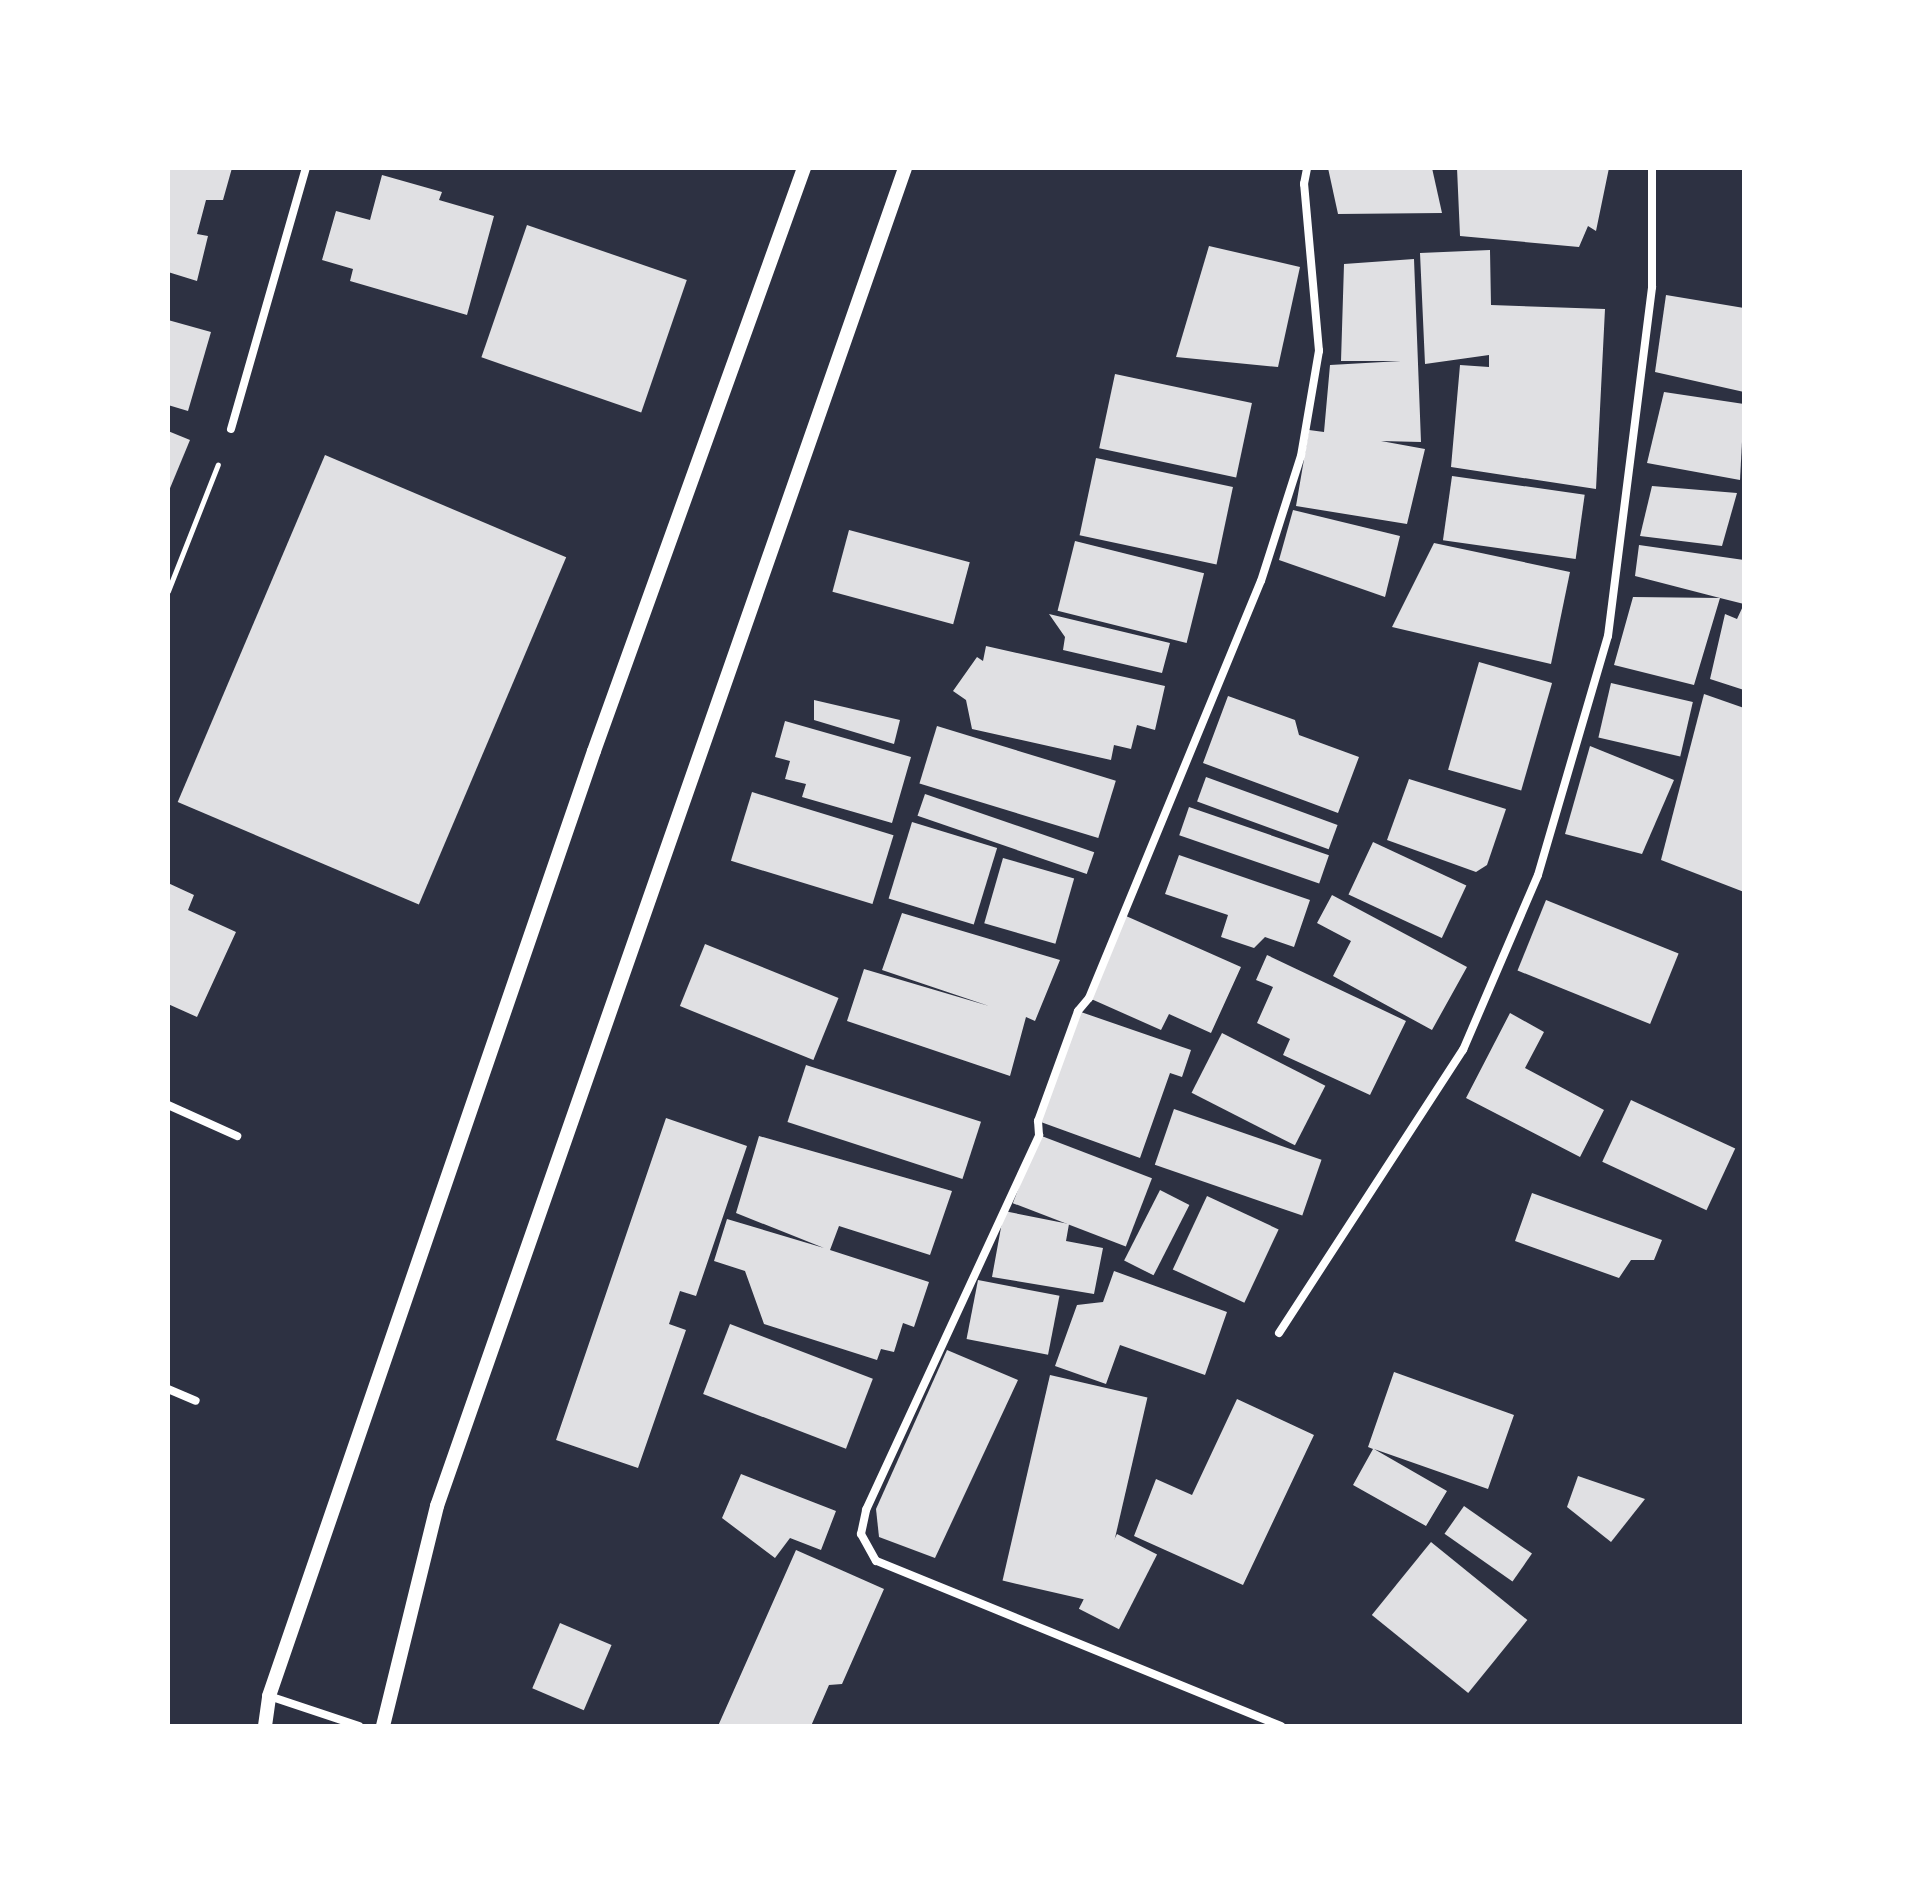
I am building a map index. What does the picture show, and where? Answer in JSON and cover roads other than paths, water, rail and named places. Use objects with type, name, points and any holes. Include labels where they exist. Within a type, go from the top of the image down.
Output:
[{"type":"street","points":[[231,429],[306,168]]},
{"type":"street","points":[[265,1726],[269,1696],[594,751],[804,168]]},
{"type":"street","points":[[383,1726],[437,1506],[905,168]]},
{"type":"street","points":[[1281,1726],[876,1561],[861,1534],[866,1510],[1039,1135],[1038,1121],[1078,1011],[1089,998],[1261,581],[1301,456],[1319,351],[1304,184],[1307,168]]},
{"type":"street","points":[[1279,1333],[1463,1050],[1538,875],[1608,636],[1652,287],[1652,168]]},
{"type":"street","points":[[168,1105],[237,1136]]},
{"type":"street","points":[[168,1389],[196,1401]]},
{"type":"street","points":[[269,1696],[359,1726]]}]
